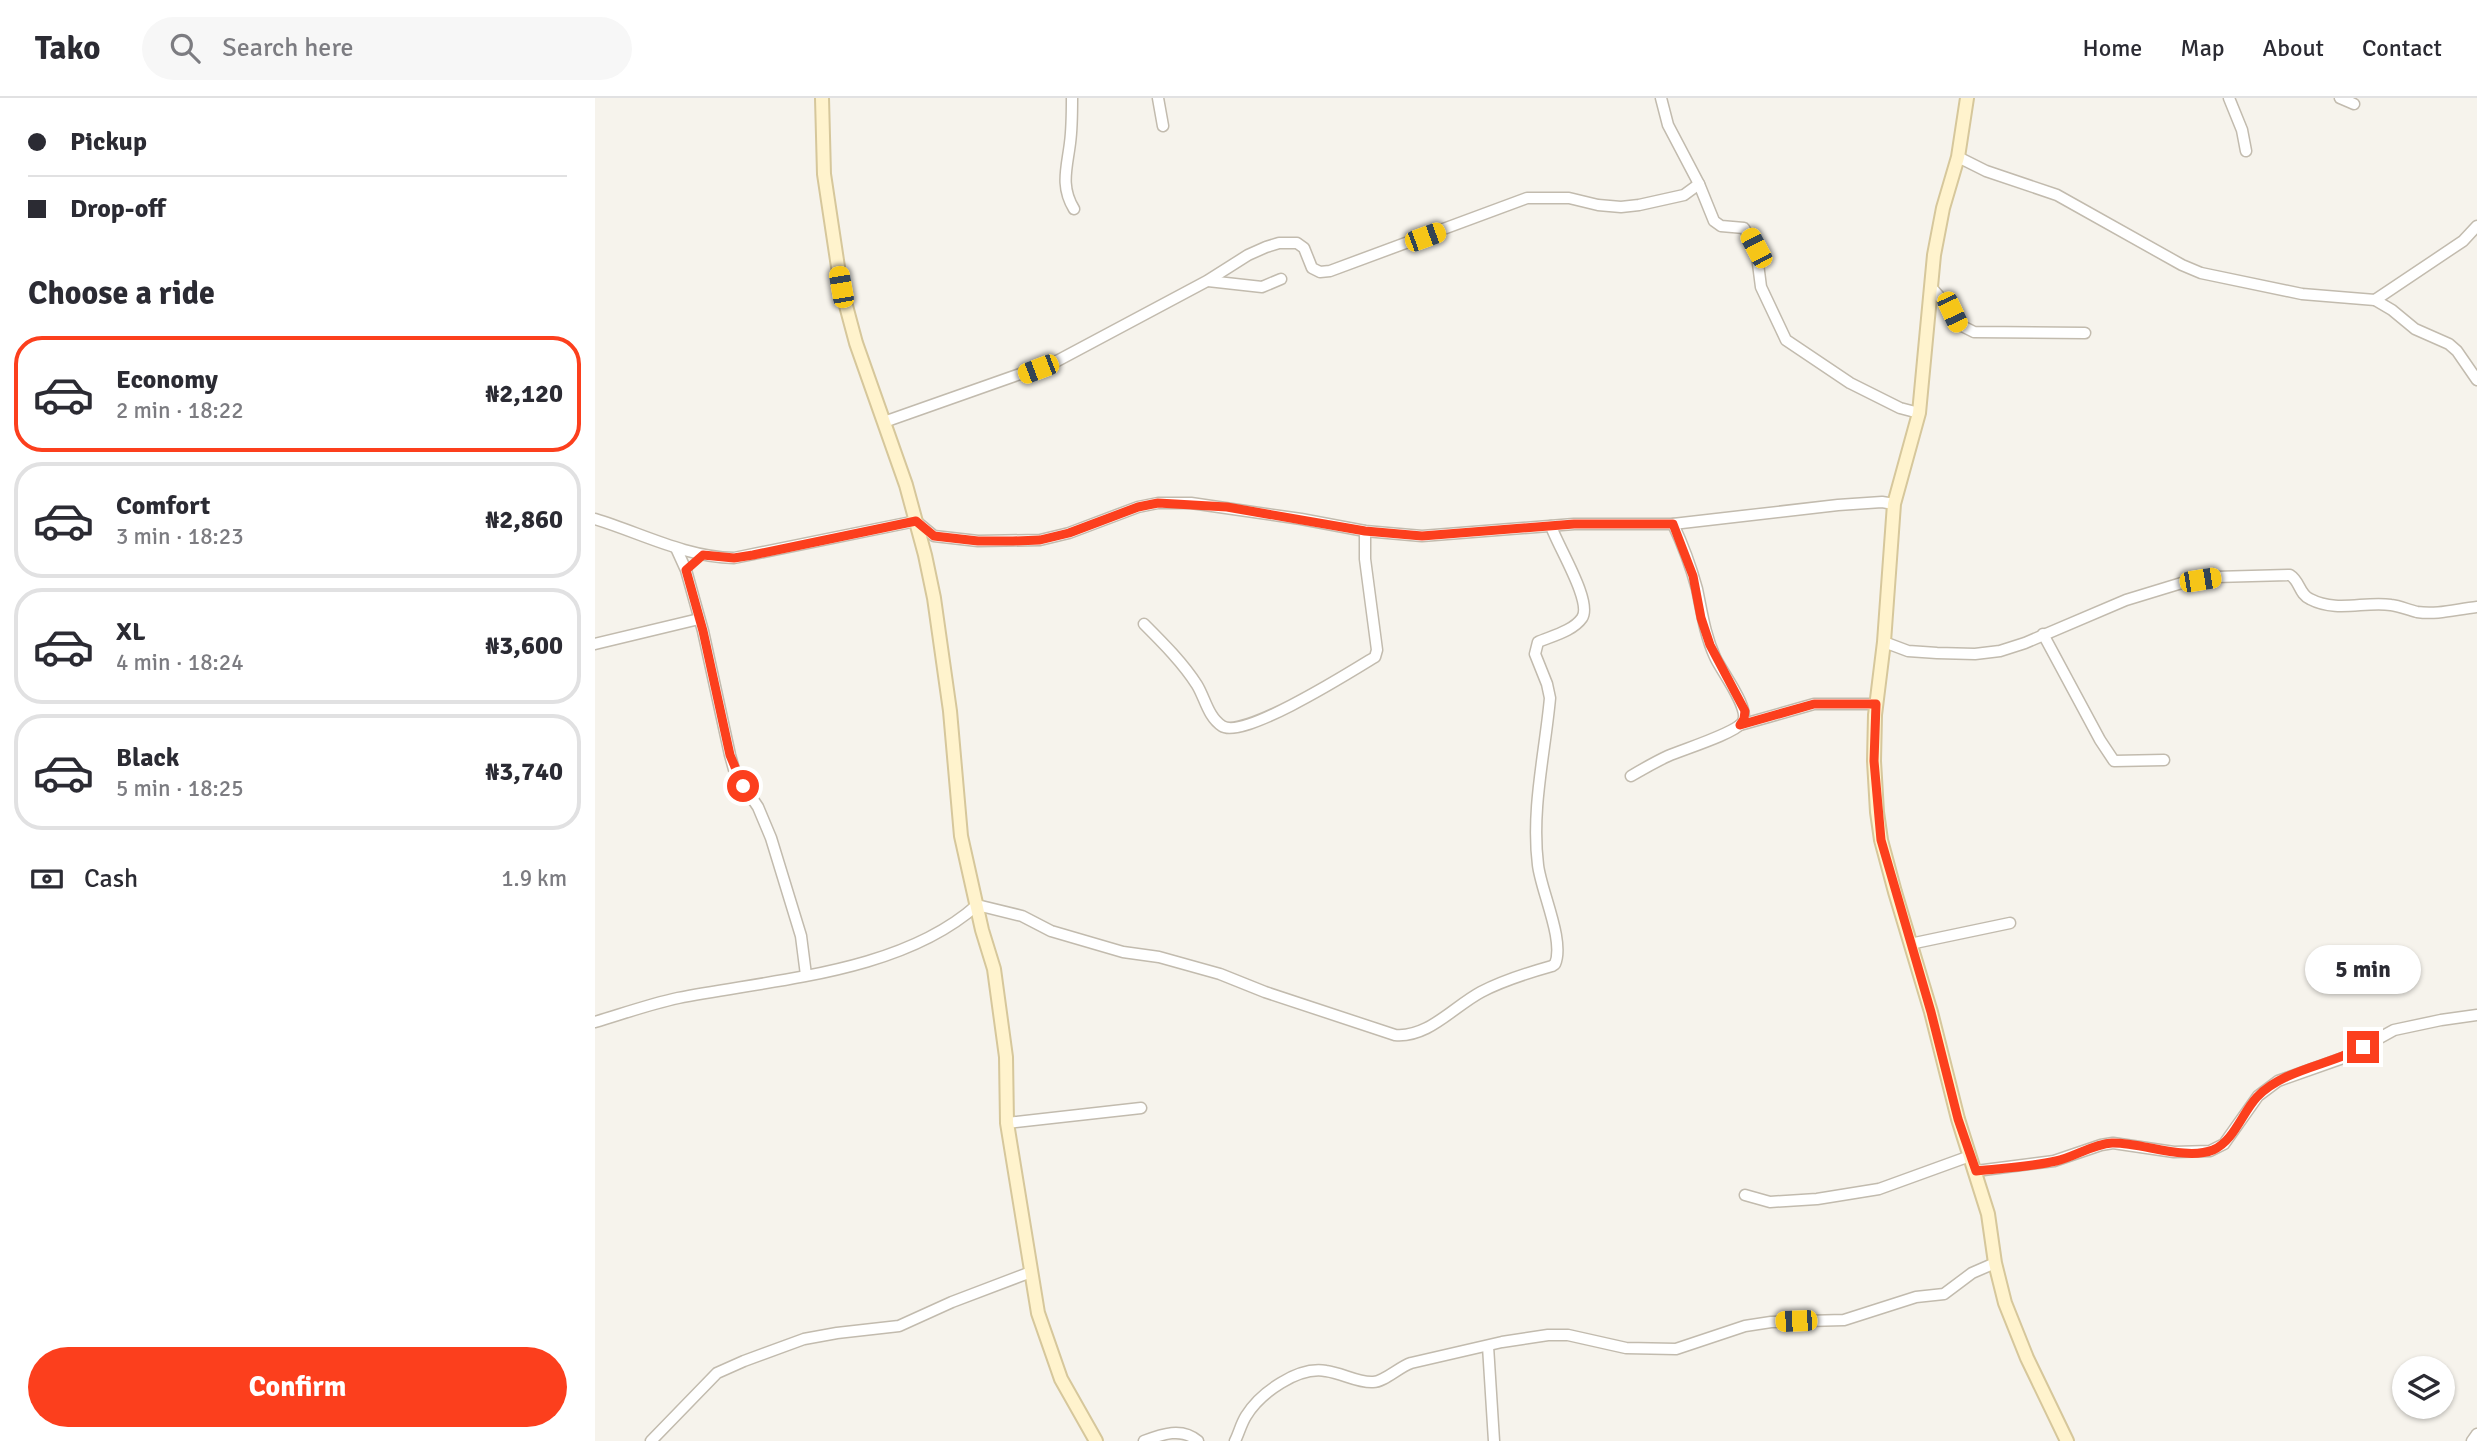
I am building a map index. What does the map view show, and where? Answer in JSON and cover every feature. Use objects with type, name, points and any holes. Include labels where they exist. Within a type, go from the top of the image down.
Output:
[{"type":"street","points":[[822,98],[824,174],[841,287],[856,343],[916,521],[941,635],[961,836],[994,969],[1007,1077],[1007,1123],[1038,1313],[1061,1378],[1096,1441]]},
{"type":"street","points":[[1072,98],[1070,145],[1064,180],[1074,209]]},
{"type":"street","points":[[1158,98],[1163,126]]},
{"type":"street","points":[[1661,98],[1668,125],[1699,184],[1714,221],[1721,226],[1744,228],[1756,248],[1761,287],[1786,340],[1850,383],[1900,408],[1919,413]]},
{"type":"street","points":[[1967,98],[1958,157],[1943,208],[1934,255],[1919,413],[1894,504],[1884,642],[1876,704],[1874,761],[1877,812],[1881,840],[1958,1119],[1988,1214],[1995,1263],[2005,1303],[2027,1358],[2067,1441]]},
{"type":"street","points":[[2229,98],[2242,130],[2246,151]]},
{"type":"street","points":[[2340,98],[2354,104]]},
{"type":"street","points":[[1958,157],[1986,171],[2057,195],[2201,273],[2302,293],[2375,300],[2415,329],[2449,344],[2458,351],[2477,380]]},
{"type":"street","points":[[884,422],[1057,361],[1207,281],[1248,255],[1279,243],[1297,243],[1304,248],[1312,268],[1320,272],[1330,271],[1527,198],[1569,198],[1598,205],[1639,205],[1684,195],[1699,184]]},
{"type":"street","points":[[2375,300],[2463,241],[2477,226]]},
{"type":"street","points":[[1207,281],[1262,286],[1281,279]]},
{"type":"street","points":[[1931,287],[1952,312],[1958,324],[1973,332],[2085,333]]},
{"type":"street","points":[[916,521],[934,536],[978,541],[1040,540],[1069,533],[1138,507],[1158,503],[1191,503],[1275,514],[1365,531],[1422,536],[1551,526],[1673,524],[1838,505],[1882,502],[1894,504]]},
{"type":"street","points":[[595,519],[677,548],[703,555],[734,558],[916,521]]},
{"type":"street","points":[[1673,524],[1693,576],[1701,618],[1710,645],[1745,711],[1740,725]]},
{"type":"street","points":[[977,905],[1022,916],[1051,931],[1123,952],[1159,957],[1220,974],[1265,992],[1395,1035],[1417,1033],[1494,986],[1555,964],[1558,956],[1554,929],[1541,888],[1536,832],[1550,698],[1535,654],[1538,642],[1577,624],[1585,612],[1585,604],[1551,526]]},
{"type":"street","points":[[1145,624],[1192,679],[1215,719],[1222,726],[1230,729],[1261,720],[1303,700],[1375,657],[1377,650],[1365,531]]},
{"type":"street","points":[[677,548],[699,619],[730,755],[736,774],[758,807],[771,838],[801,936],[806,975]]},
{"type":"street","points":[[686,570],[703,555]]},
{"type":"street","points":[[1884,642],[1908,650],[1975,654],[2000,650],[2025,643],[2126,600],[2185,582],[2215,578],[2290,575],[2296,579],[2303,594],[2309,599],[2337,607],[2390,604],[2417,612],[2477,607]]},
{"type":"street","points":[[595,644],[699,619]]},
{"type":"street","points":[[2043,634],[2114,761],[2164,760]]},
{"type":"street","points":[[1631,776],[1665,757],[1740,725],[1814,704],[1876,704]]},
{"type":"street","points":[[595,1022],[674,999],[868,961],[961,919],[977,905]]},
{"type":"street","points":[[1910,944],[2010,923]]},
{"type":"street","points":[[1976,1171],[2054,1161],[2113,1143],[2173,1152],[2210,1151],[2224,1144],[2258,1096],[2278,1081],[2343,1058],[2394,1030],[2477,1015]]},
{"type":"street","points":[[1007,1123],[1141,1108]]},
{"type":"street","points":[[1745,1195],[1770,1202],[1817,1199],[1879,1189],[1971,1156]]},
{"type":"street","points":[[1235,1441],[1244,1418],[1270,1389],[1309,1371],[1322,1370],[1371,1383],[1379,1382],[1398,1368],[1411,1363],[1526,1338],[1568,1335],[1626,1348],[1676,1349],[1745,1326],[1771,1322],[1845,1320],[1916,1297],[1944,1294],[1972,1273],[1995,1263]]},
{"type":"street","points":[[651,1441],[717,1373],[804,1339],[899,1326],[952,1302],[1031,1272]]},
{"type":"street","points":[[1487,1346],[1494,1441]]},
{"type":"street","points":[[1144,1441],[1171,1433],[1182,1433],[1198,1441]]},
{"type":"street","points":[[2472,1441],[2477,1434]]},
{"type":"route","points":[[743,786],[730,755],[720,702],[686,570],[703,555],[734,558],[753,555],[916,521],[934,536],[978,541],[1040,540],[1069,533],[1138,507],[1158,503],[1227,507],[1365,531],[1422,536],[1574,524],[1673,524],[1693,576],[1701,618],[1710,645],[1719,666],[1742,702],[1745,711],[1740,725],[1814,704],[1876,704],[1874,761],[1881,840],[1931,1012],[1958,1119],[1976,1171],[2054,1161],[2113,1143],[2173,1152],[2210,1151],[2224,1144],[2258,1096],[2278,1081],[2343,1058],[2363,1047]]}]
